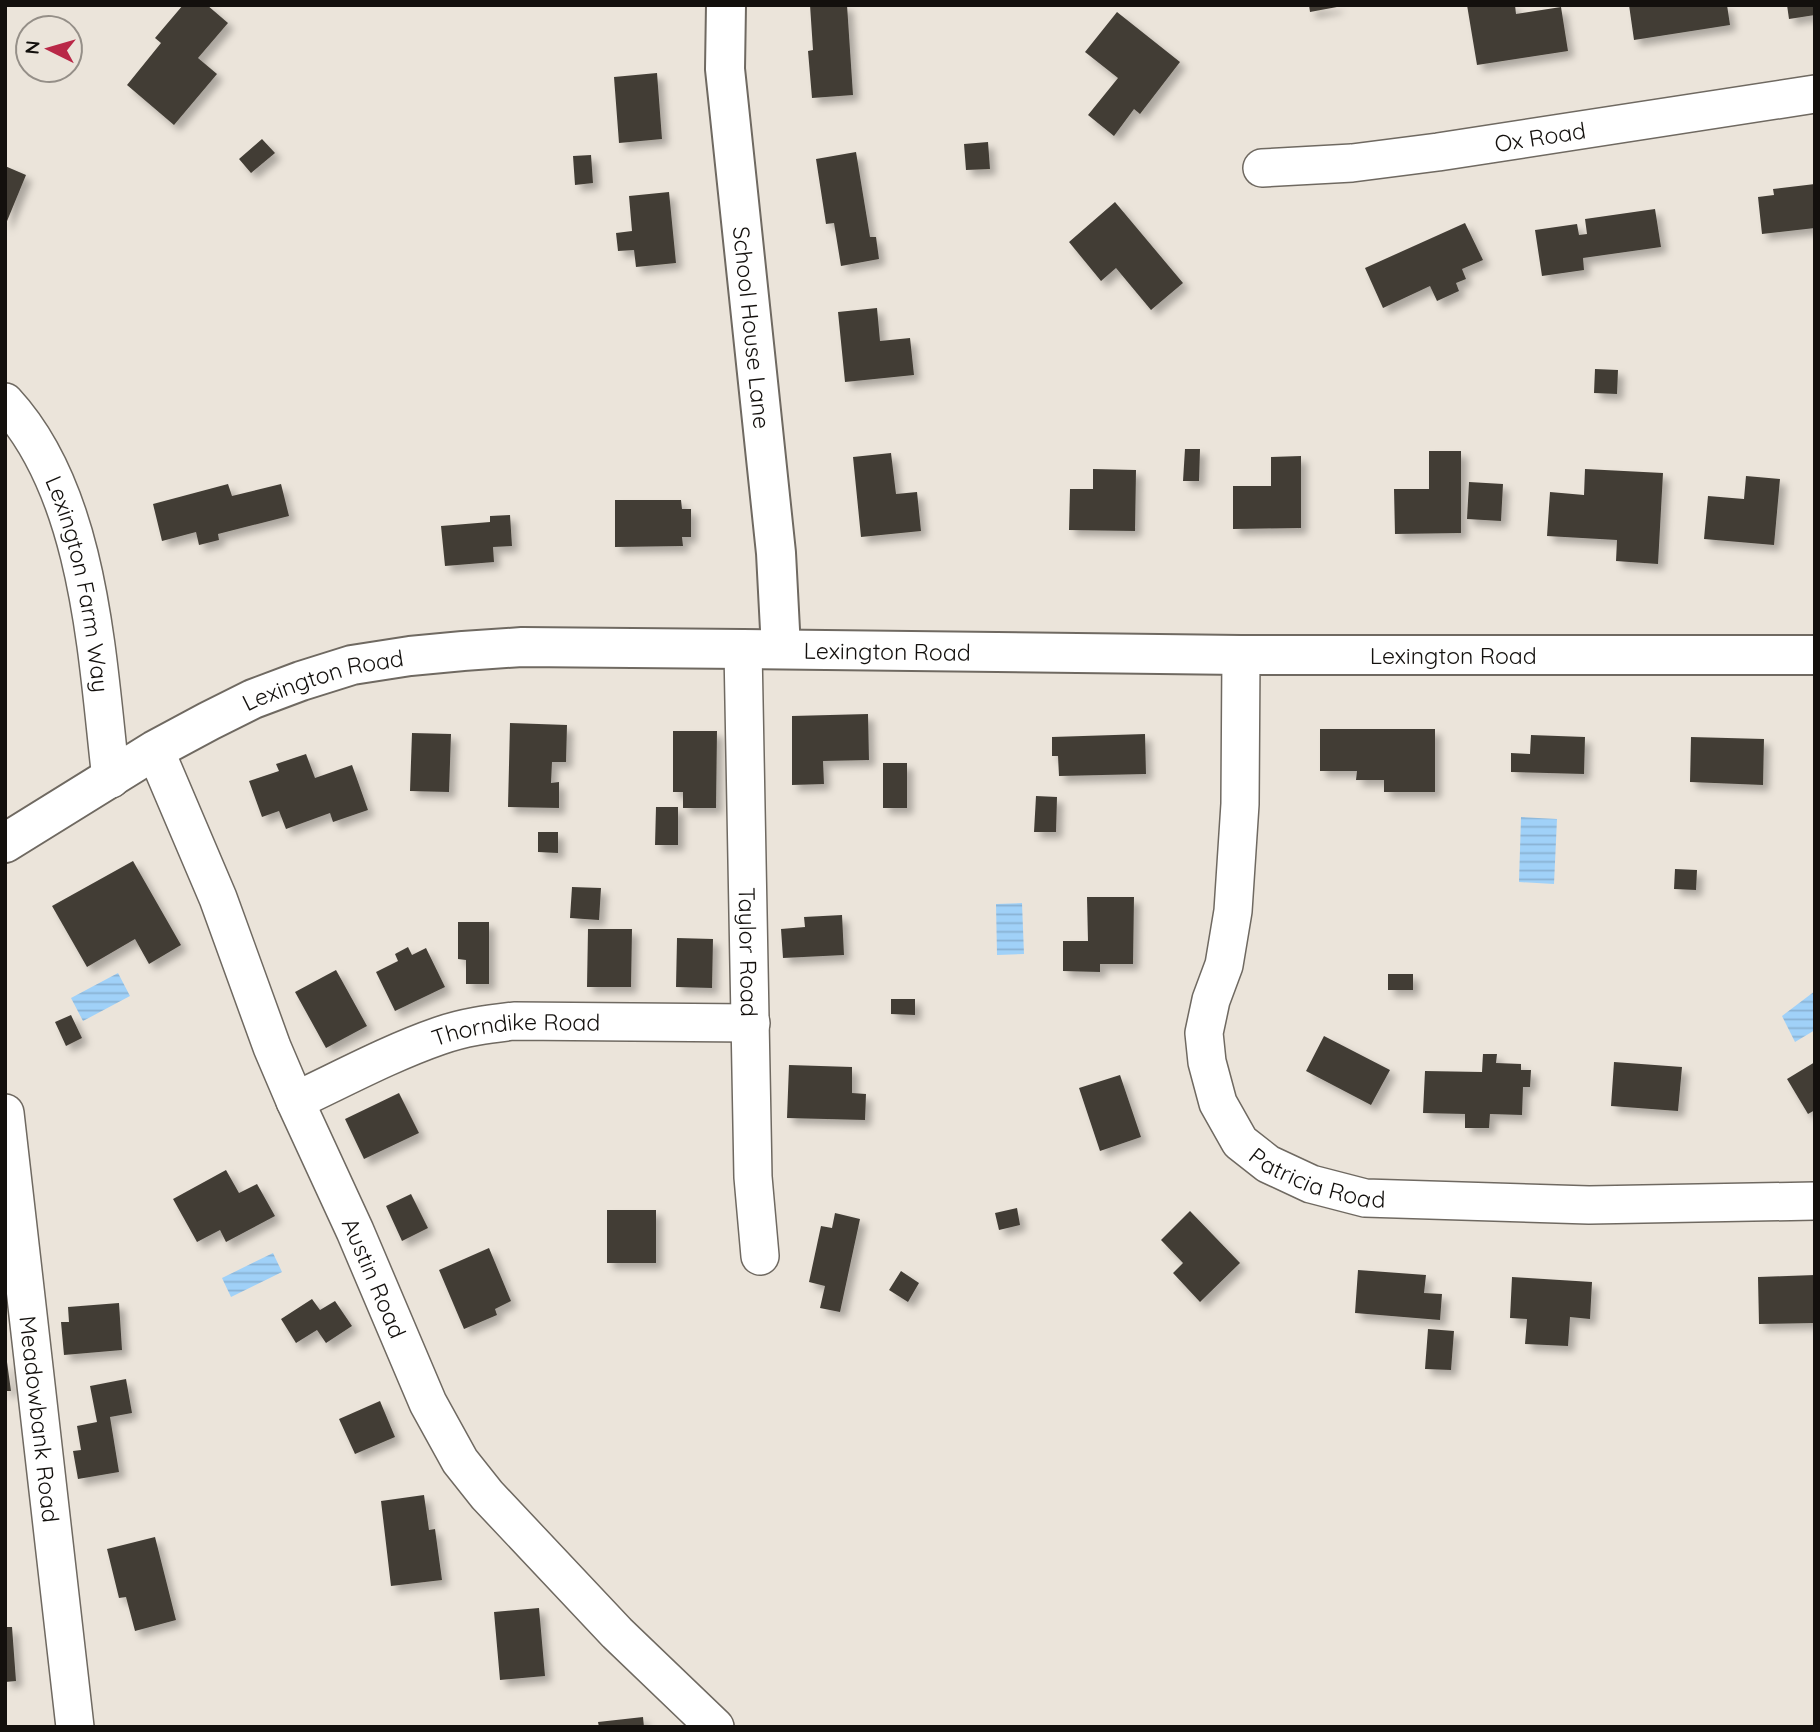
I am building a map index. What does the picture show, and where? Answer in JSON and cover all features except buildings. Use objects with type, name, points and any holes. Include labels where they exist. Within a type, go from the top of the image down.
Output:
[{"type":"street","name":"School House Lane","points":[[726,5],[725,69],[776,552],[781,649]]},
{"type":"street","name":"Ox Road","points":[[1262,168],[1352,163],[1438,152],[1815,94]]},
{"type":"street","name":"Lexington Farm Way","points":[[5,402],[34,439],[55,481],[72,529],[87,592],[111,779]]},
{"type":"street","name":"Lexington Road","points":[[5,843],[155,750],[253,699],[352,666],[410,656],[522,648],[1241,655],[1815,655]]},
{"type":"street","name":"Taylor Road","points":[[743,649],[754,1177],[760,1256]]},
{"type":"street","name":"Patricia Road","points":[[1241,655],[1240,804],[1233,911],[1224,965],[1211,1000],[1204,1033],[1207,1062],[1218,1102],[1240,1142],[1268,1164],[1311,1184],[1365,1198],[1589,1205],[1815,1201]]},
{"type":"street","name":"Austin Road","points":[[155,750],[218,898],[272,1047],[295,1101],[355,1231],[428,1403],[460,1461],[486,1495],[617,1633],[715,1727]]},
{"type":"street","name":"Thorndike Road","points":[[295,1101],[412,1046],[477,1026],[514,1021],[751,1023]]},
{"type":"street","name":"Meadowbank Road","points":[[5,1113],[75,1727]]},
{"type":"water","points":[[1521,817],[1557,819],[1554,884],[1519,882]]},
{"type":"water","points":[[1022,903],[1024,954],[997,955],[996,904]]},
{"type":"water","points":[[118,973],[130,996],[83,1021],[71,998]]},
{"type":"water","points":[[1815,991],[1815,1030],[1795,1042],[1782,1016]]},
{"type":"water","points":[[273,1253],[282,1272],[231,1297],[222,1278]]}]
